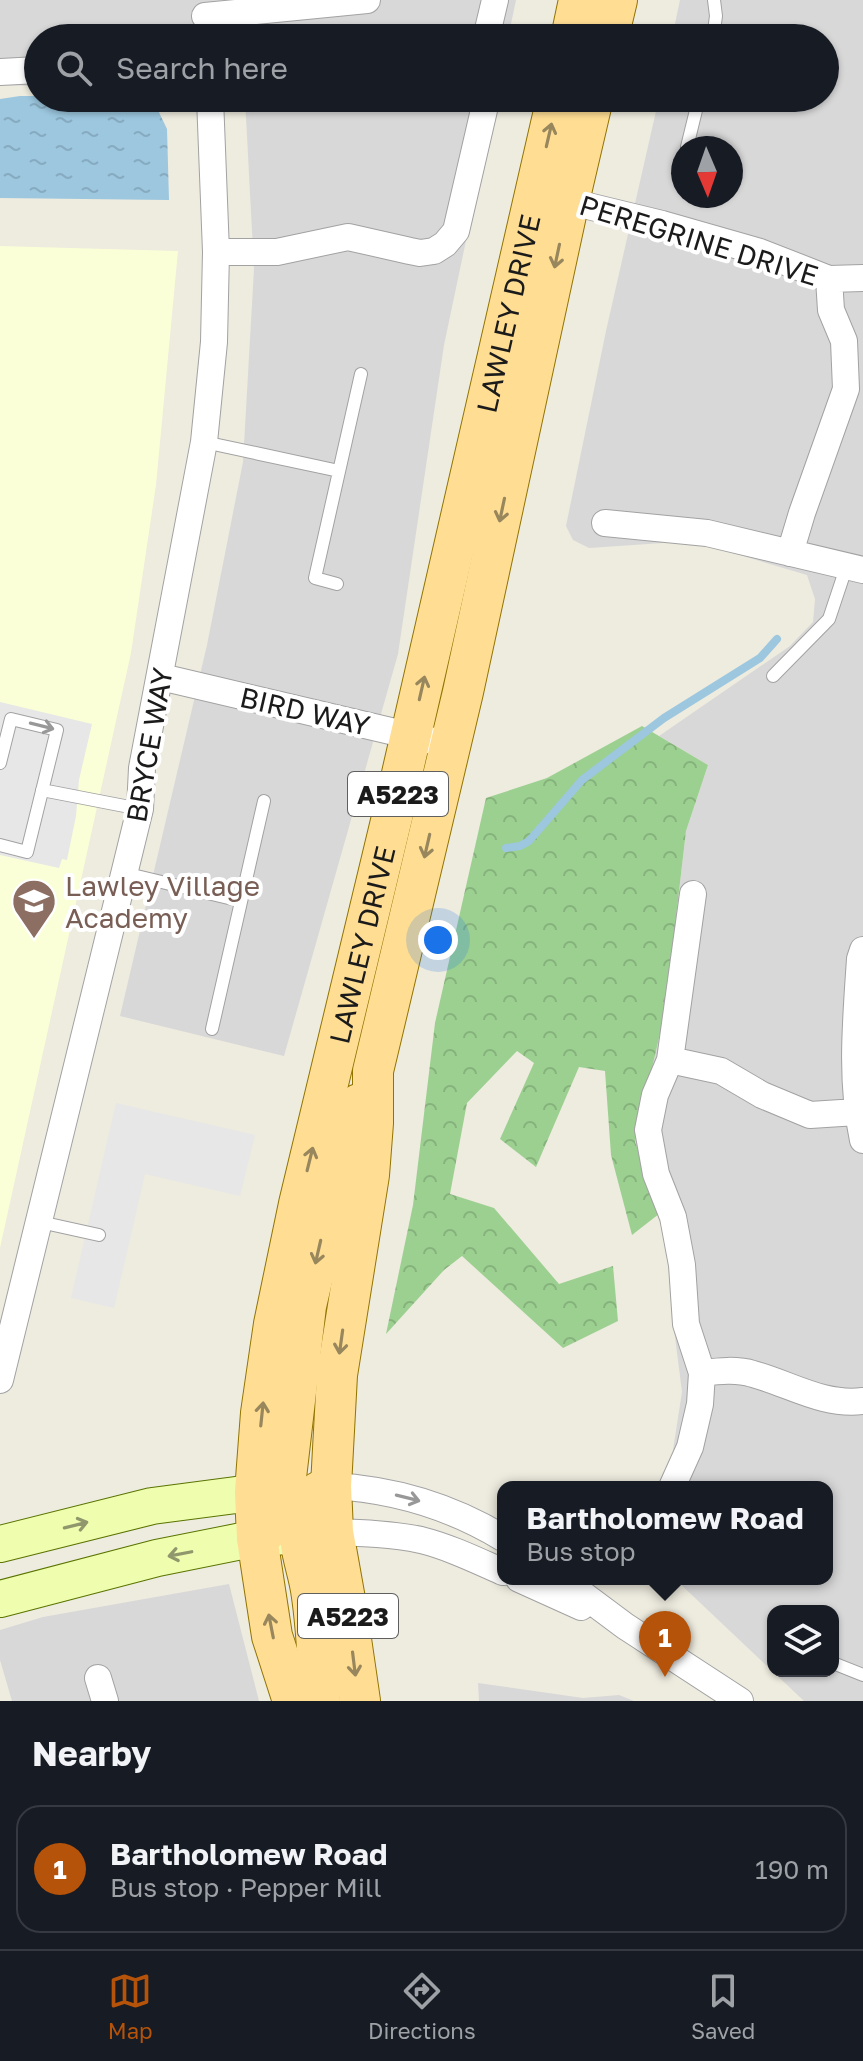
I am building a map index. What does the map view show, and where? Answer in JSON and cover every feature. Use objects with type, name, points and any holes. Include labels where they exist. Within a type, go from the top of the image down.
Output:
[{"type":"main road","points":[[574,24],[579,0]]},
{"type":"main road","points":[[611,24],[617,0]]},
{"type":"main road","name":"LAWLEY DRIVE","points":[[360,1701],[346,1605],[316,1533],[331,1486],[337,1375],[369,1175],[373,1071],[450,745],[552,198],[556,112]]},
{"type":"main road","name":"LAWLEY DRIVE","points":[[293,1701],[272,1636],[257,1538],[270,1490],[261,1413],[274,1324],[299,1204],[411,736],[552,198],[587,112]]},
{"type":"main road","points":[[270,1490],[306,1306],[336,1177],[352,1122],[373,1071]]},
{"type":"main road","points":[[0,1544],[152,1506],[270,1490],[331,1486]]},
{"type":"main road","points":[[0,1599],[157,1558],[257,1538],[316,1533],[311,1591],[320,1701]]},
{"type":"street","points":[[205,18],[367,0]]},
{"type":"street","points":[[486,24],[487,2]]},
{"type":"street","points":[[0,72],[24,71]]},
{"type":"street","name":"BRYCE WAY","points":[[0,1380],[140,809],[142,768],[204,442],[214,342],[216,252],[211,112]]},
{"type":"street","points":[[216,252],[277,252],[348,237],[420,253],[434,251],[456,231],[484,112]]},
{"type":"street","name":"PEREGRINE DRIVE","points":[[552,198],[662,224],[760,252],[829,279],[863,278]]},
{"type":"street","points":[[790,553],[846,389],[844,341],[831,310],[829,279]]},
{"type":"street","points":[[605,523],[707,533],[855,568]]},
{"type":"street","name":"BIRD WAY","points":[[161,677],[450,745]]},
{"type":"street","points":[[675,1481],[690,1447],[700,1404],[702,1373],[686,1324],[682,1265],[673,1217],[656,1174],[648,1130],[655,1095],[670,1060],[693,894]]},
{"type":"street","points":[[863,950],[860,959],[857,1112],[863,1140]]},
{"type":"street","points":[[670,1060],[721,1071],[762,1095],[810,1115],[857,1112]]},
{"type":"street","points":[[702,1373],[751,1373],[808,1395],[849,1403],[863,1401]]},
{"type":"street","points":[[331,1486],[356,1487],[411,1498],[444,1508],[497,1535]]},
{"type":"street","points":[[316,1533],[378,1534],[420,1540],[451,1549],[497,1569]]},
{"type":"street","points":[[533,1585],[625,1626]]},
{"type":"street","points":[[570,1585],[625,1626],[740,1701]]},
{"type":"lane","points":[[714,0],[715,24]]},
{"type":"lane","points":[[690,136],[696,112]]},
{"type":"lane","points":[[337,584],[315,578],[361,374]]},
{"type":"lane","points":[[204,442],[339,471]]},
{"type":"lane","points":[[773,676],[829,619],[855,568]]},
{"type":"lane","points":[[0,763],[11,719],[57,730],[27,852],[0,845]]},
{"type":"lane","points":[[42,790],[140,809]]},
{"type":"lane","points":[[212,1029],[264,801]]},
{"type":"lane","points":[[124,873],[241,901]]},
{"type":"lane","points":[[40,1222],[99,1235]]},
{"type":"lane","points":[[839,1665],[863,1675]]},
{"type":"shaded area","points":[[0,0],[516,0],[511,24],[24,24],[24,86],[0,85]]},
{"type":"shaded area","points":[[680,0],[863,0],[863,1701],[804,1701],[779,1677],[839,1677],[839,1605],[767,1605],[767,1666],[681,1585],[833,1585],[833,1481],[668,1481],[682,1392],[664,1210],[635,1142],[665,1012],[686,831],[708,765],[659,736],[790,646],[813,622],[815,599],[807,575],[692,541],[589,548],[573,540],[566,526],[656,112],[839,112],[839,24],[675,24]]},
{"type":"shaded area","points":[[246,112],[493,112],[444,345],[398,654],[284,1056],[120,1016],[207,645],[243,462],[254,269]]},
{"type":"shaded area","name":"Lawley Village Academy","points":[[0,246],[178,251],[156,485],[131,653],[0,1248]]},
{"type":"shaded area","points":[[0,702],[92,724],[79,780],[67,860],[62,859],[59,868],[0,855]]},
{"type":"shaded area","points":[[116,1103],[255,1135],[240,1196],[145,1174],[114,1308],[71,1298]]},
{"type":"shaded area","points":[[229,1584],[259,1701],[12,1701],[0,1660],[0,1630],[43,1617]]},
{"type":"shaded area","points":[[478,1683],[583,1698],[619,1695],[634,1701],[479,1701]]},
{"type":"green space","points":[[642,726],[708,765],[686,831],[665,1012],[635,1142],[664,1210],[632,1235],[611,1155],[605,1071],[579,1067],[536,1167],[500,1139],[534,1063],[517,1051],[467,1103],[450,1194],[494,1208],[559,1284],[613,1266],[618,1321],[563,1348],[462,1256],[444,1270],[386,1334],[413,1205],[435,1023],[486,798],[547,778]]},
{"type":"water","points":[[24,96],[24,112],[159,112],[167,129],[169,200],[0,198],[0,99]]},
{"type":"waterway","points":[[506,848],[529,841],[582,780],[664,718],[760,658],[777,639]]},
{"type":"place","name":"Lawley Village Academy","points":[[34,940]]},
{"type":"place","name":"Bartholomew Road","points":[[665,1677]]}]
